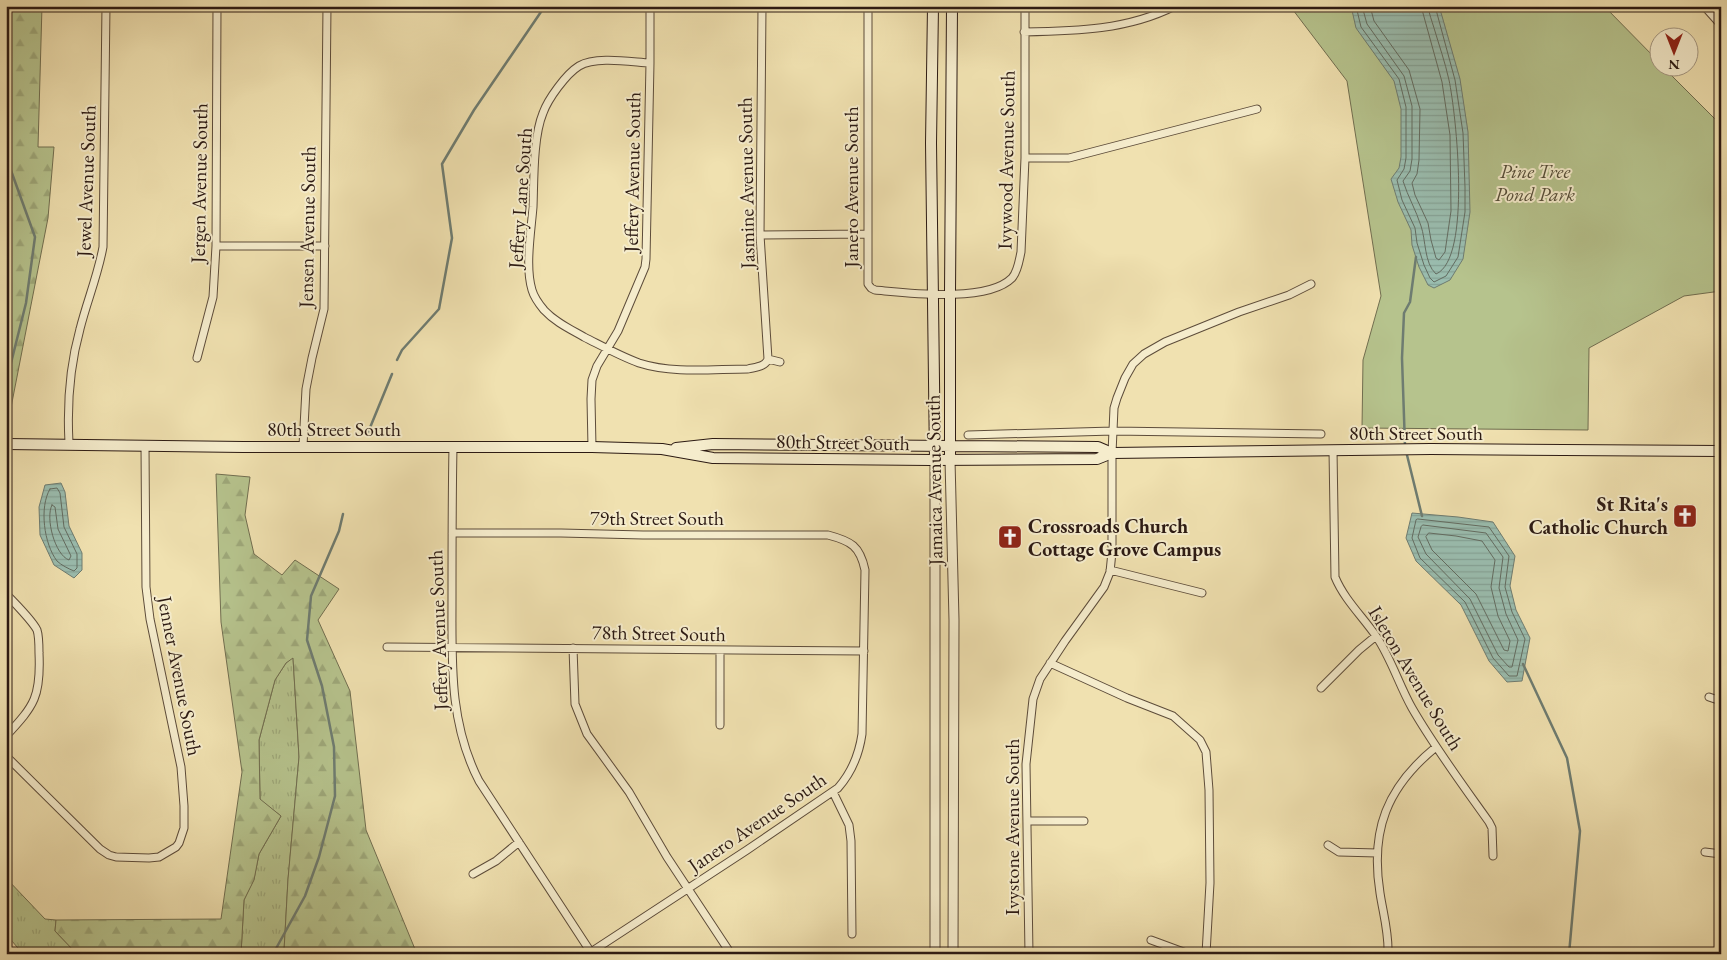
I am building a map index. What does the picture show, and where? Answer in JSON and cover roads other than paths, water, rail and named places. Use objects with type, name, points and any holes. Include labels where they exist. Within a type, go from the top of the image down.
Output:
[{"type":"main road","name":"Jamaica Avenue South","points":[[933,6],[931,134],[935,460]]},
{"type":"main road","name":"Jamaica Avenue South","points":[[950,460],[952,6]]},
{"type":"main road","name":"80th Street South","points":[[6,444],[662,449],[713,444],[950,445],[1098,447],[1112,453]]},
{"type":"main road","name":"80th Street South","points":[[662,449],[713,458],[935,460],[1098,459],[1112,453],[1333,450],[1721,450]]},
{"type":"street","name":"Jewel Avenue South","points":[[69,443],[71,378],[80,330],[103,247],[106,6]]},
{"type":"street","name":"Jergen Avenue South","points":[[197,358],[213,297],[216,246],[217,6]]},
{"type":"street","name":"Jensen Avenue South","points":[[303,446],[306,389],[324,309],[327,6]]},
{"type":"street","name":"Jeffery Avenue South","points":[[592,447],[592,380],[597,366],[618,331],[645,267],[650,6]]},
{"type":"street","name":"Jasmine Avenue South","points":[[762,6],[760,234],[768,359]]},
{"type":"street","name":"Janero Avenue South","points":[[868,6],[868,284],[875,290],[932,294],[950,293]]},
{"type":"street","name":"Ivywood Avenue South","points":[[950,293],[984,291],[998,286],[1012,277],[1018,266],[1021,252],[1025,158],[1025,6]]},
{"type":"street","points":[[1024,32],[1076,31],[1124,25],[1142,21],[1175,6]]},
{"type":"street","points":[[1704,6],[1721,25]]},
{"type":"street","name":"Jeffery Lane South","points":[[650,63],[597,61],[579,66],[550,98],[542,114],[536,144],[529,267],[532,290],[545,311],[558,322],[607,349],[640,363],[666,368],[748,369],[761,367],[768,359]]},
{"type":"street","points":[[1025,158],[1069,158],[1257,109]]},
{"type":"street","points":[[760,234],[867,234]]},
{"type":"street","points":[[216,246],[325,246]]},
{"type":"street","name":"Ivystone Avenue South","points":[[1029,954],[1026,764],[1033,700],[1040,679],[1104,587],[1110,570],[1112,552],[1114,408],[1119,392],[1133,364],[1144,354],[1165,342],[1239,312],[1289,295],[1311,284]]},
{"type":"street","points":[[768,359],[780,362]]},
{"type":"street","name":"80th Street South","points":[[968,435],[1113,430],[1322,434]]},
{"type":"street","name":"Jenner Avenue South","points":[[6,756],[100,849],[109,855],[116,857],[159,857],[170,852],[179,843],[184,828],[181,767],[150,620],[146,587],[145,444]]},
{"type":"street","name":"Jeffery Avenue South","points":[[453,447],[452,647],[455,706],[463,743],[479,781],[591,953]]},
{"type":"street","name":"Isleton Avenue South","points":[[1333,450],[1335,577],[1344,594],[1376,636],[1403,692],[1436,747],[1489,822],[1492,828],[1493,856]]},
{"type":"street","name":"Jamaica Avenue South","points":[[935,460],[935,954]]},
{"type":"street","name":"Jamaica Avenue South","points":[[950,460],[954,620],[953,954]]},
{"type":"street","name":"79th Street South","points":[[452,533],[828,535],[843,539],[859,550]]},
{"type":"street","name":"Janero Avenue South","points":[[591,953],[833,792],[847,777],[855,763],[860,746],[865,570],[859,550]]},
{"type":"street","points":[[1110,570],[1202,593]]},
{"type":"street","points":[[6,594],[37,630],[40,658],[39,684],[33,704],[6,736]]},
{"type":"street","points":[[1321,688],[1359,650],[1376,636]]},
{"type":"street","name":"78th Street South","points":[[387,646],[864,652]]},
{"type":"street","points":[[573,648],[575,704],[580,720],[596,747],[629,792],[731,954]]},
{"type":"street","points":[[720,650],[720,725]]},
{"type":"street","points":[[1050,663],[1127,698],[1173,716],[1200,740],[1206,752],[1209,790],[1210,883],[1206,954]]},
{"type":"street","points":[[1709,696],[1721,701]]},
{"type":"street","points":[[1388,954],[1387,930],[1379,891],[1377,853],[1384,811],[1410,772],[1420,760],[1436,747]]},
{"type":"street","points":[[833,792],[849,826],[851,841],[852,934]]},
{"type":"street","points":[[1028,821],[1084,821]]},
{"type":"street","points":[[473,874],[496,861],[519,842]]},
{"type":"street","points":[[1328,845],[1339,852],[1377,853]]},
{"type":"street","points":[[1705,852],[1721,854]]},
{"type":"street","points":[[1151,940],[1189,954]]},
{"type":"water","points":[[1351,6],[1439,6],[1442,16],[1460,79],[1468,132],[1470,212],[1463,259],[1450,280],[1434,288],[1428,285],[1419,267],[1412,245],[1411,230],[1398,202],[1391,179],[1399,168],[1401,157],[1401,109],[1394,81],[1356,28]]},
{"type":"water","points":[[61,483],[65,492],[69,526],[82,553],[82,570],[74,578],[54,565],[40,535],[39,507],[45,485]]},
{"type":"water","points":[[1412,513],[1493,522],[1515,556],[1510,586],[1516,610],[1530,638],[1522,681],[1507,682],[1489,661],[1461,605],[1416,561],[1406,538]]},
{"type":"waterway","points":[[397,360],[402,350],[439,309],[452,238],[442,164],[474,110],[545,6]]},
{"type":"waterway","points":[[6,142],[9,165],[35,237],[26,303],[6,383]]},
{"type":"waterway","points":[[1405,446],[1402,358],[1404,313],[1410,302],[1416,257]]},
{"type":"waterway","points":[[367,435],[392,374]]},
{"type":"waterway","points":[[1406,451],[1422,516]]},
{"type":"waterway","points":[[273,954],[305,896],[319,857],[335,796],[334,747],[322,686],[307,640],[311,596],[339,531],[343,514]]},
{"type":"waterway","points":[[1523,664],[1567,758],[1580,831],[1569,954]]},
{"type":"place","name":"St Rita's Catholic Church","points":[[1685,516]]},
{"type":"place","name":"Crossroads Church Cottage Grove Campus","points":[[1010,537]]},
{"type":"park label","name":"Pine Tree Pond Park","points":[[1535,182]]}]
